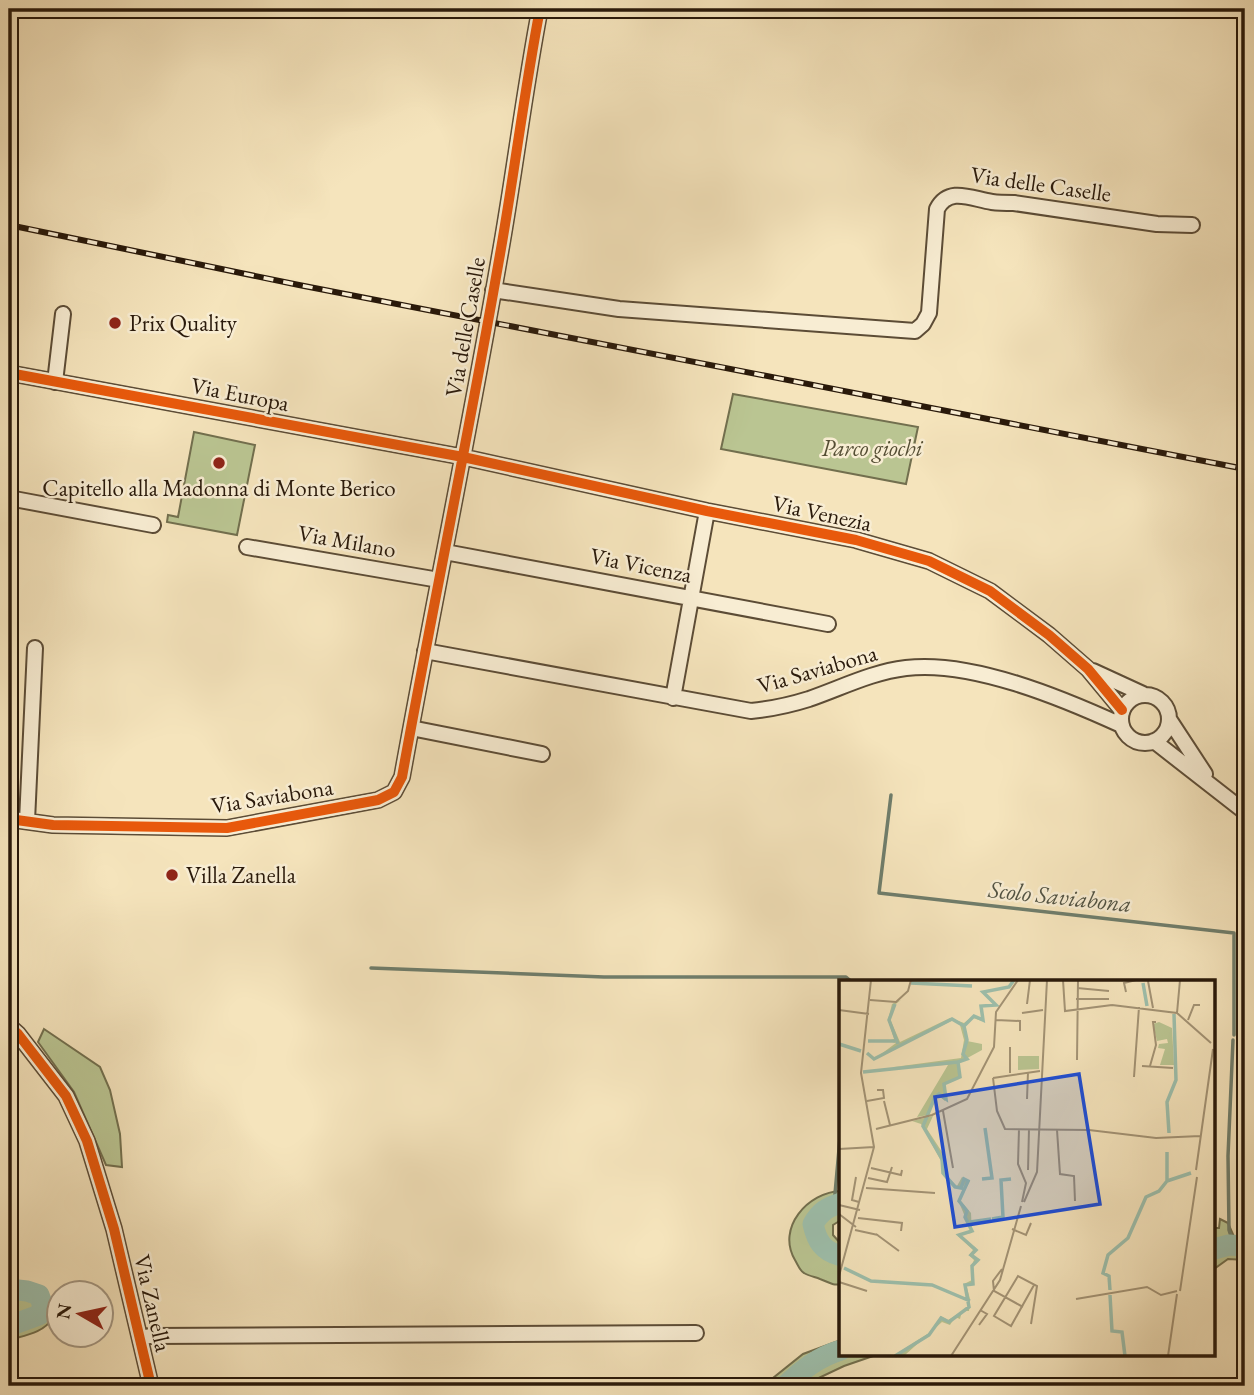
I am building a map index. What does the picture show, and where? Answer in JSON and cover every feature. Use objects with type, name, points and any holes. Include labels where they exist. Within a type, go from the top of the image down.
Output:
[{"type":"street","name":"Via delle Caselle","points":[[425,652],[493,290],[540,9]]},
{"type":"street","name":"Via delle Caselle","points":[[493,290],[619,309],[915,331],[929,313],[937,209],[941,202],[949,197],[958,195],[994,203],[1014,203],[1157,224],[1192,225]]},
{"type":"street","points":[[55,382],[63,314]]},
{"type":"street","name":"Via Europa","points":[[9,373],[463,457]]},
{"type":"street","name":"Via Venezia","points":[[463,457],[707,511],[856,540],[929,561],[990,591],[1049,635],[1088,669],[1121,718]]},
{"type":"street","points":[[9,498],[153,525]]},
{"type":"street","points":[[673,698],[707,511]]},
{"type":"street","name":"Via Milano","points":[[247,547],[439,580]]},
{"type":"street","name":"Via Vicenza","points":[[445,552],[828,624]]},
{"type":"street","points":[[27,821],[35,648]]},
{"type":"street","name":"Via Saviabona","points":[[9,819],[53,825],[226,828],[378,800],[394,792],[402,777],[425,652],[751,711],[775,708],[868,677],[905,668],[944,667],[1006,681],[1121,718],[1124,732],[1136,742],[1154,741]]},
{"type":"street","name":"Via Venezia","points":[[1088,669],[1143,694]]},
{"type":"street","points":[[1121,718],[1130,699],[1143,694],[1159,698],[1211,784]]},
{"type":"street","points":[[1170,719],[1164,735],[1154,741],[1245,812]]},
{"type":"street","points":[[411,728],[542,754]]},
{"type":"street","name":"Via Zanella","points":[[9,1026],[66,1096],[87,1141],[114,1229],[151,1386]]},
{"type":"street","points":[[140,1338],[164,1335],[696,1333]]},
{"type":"green space","name":"Parco giochi","points":[[733,394],[918,427],[906,484],[721,449]]},
{"type":"green space","points":[[194,432],[255,445],[237,535],[167,522],[168,515],[178,517]]},
{"type":"green space","points":[[44,1029],[100,1067],[110,1090],[120,1134],[122,1167],[106,1165],[74,1092],[38,1042]]},
{"type":"green space","points":[[839,1191],[839,1221],[833,1225],[833,1235],[839,1242],[839,1284],[801,1271],[790,1248],[790,1236],[798,1214],[817,1198]]},
{"type":"green space","points":[[1220,1219],[1228,1223],[1235,1239],[1245,1239],[1245,1260],[1228,1259],[1216,1268],[1216,1228],[1219,1228]]},
{"type":"green space","points":[[9,1283],[33,1287],[46,1298],[46,1325],[28,1335],[9,1340]]},
{"type":"green space","points":[[839,1341],[839,1356],[873,1356],[802,1386],[763,1386],[803,1354]]},
{"type":"waterway","name":"Scolo Saviabona","points":[[891,795],[879,893],[1234,933],[1234,1035]]},
{"type":"waterway","points":[[371,968],[604,977],[846,977],[850,980]]},
{"type":"waterway","name":"Scolo Saviabona","points":[[1233,1040],[1228,1156],[1229,1230],[1234,1245]]},
{"type":"waterway","points":[[834,1205],[839,1149]]},
{"type":"waterway","points":[[839,1204],[824,1210],[813,1224],[822,1245],[839,1255]]},
{"type":"waterway","points":[[1216,1248],[1229,1245],[1245,1246]]},
{"type":"waterway","points":[[9,1289],[39,1295],[43,1306],[39,1315],[9,1326]]},
{"type":"waterway","points":[[785,1386],[811,1365],[839,1351]]},
{"type":"railway","points":[[9,225],[299,285],[1245,469]]},
{"type":"cycle path","points":[[9,819],[53,825],[227,828],[378,800],[394,792],[402,777],[476,390],[540,9]]},
{"type":"cycle path","points":[[9,373],[463,457],[707,511],[856,540],[929,561],[990,591],[1049,635],[1088,669],[1122,710]]},
{"type":"cycle path","points":[[9,1026],[66,1096],[87,1141],[114,1229],[151,1386]]},
{"type":"place","name":"Prix Quality","points":[[115,323]]},
{"type":"place","name":"Capitello alla Madonna di Monte Berico","points":[[219,463]]},
{"type":"place","name":"Villa Zanella","points":[[172,875]]}]
